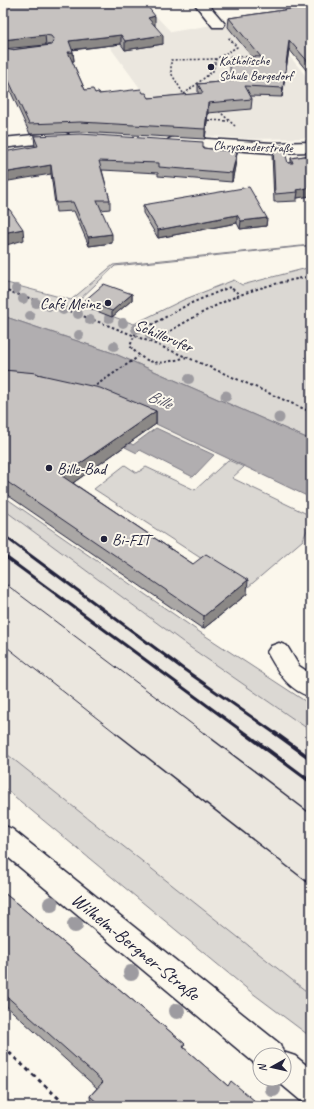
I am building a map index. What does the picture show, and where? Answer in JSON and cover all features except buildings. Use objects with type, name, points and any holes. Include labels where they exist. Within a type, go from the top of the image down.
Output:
[{"type":"street","points":[[200,3],[218,24]]},
{"type":"street","points":[[3,143],[33,139],[79,136]]},
{"type":"street","name":"Chrysanderstraße","points":[[160,141],[272,148],[311,147]]},
{"type":"street","points":[[279,652],[291,673],[311,687]]},
{"type":"street","name":"Wilhelm-Bergner-Straße","points":[[3,837],[259,1047]]},
{"type":"street","points":[[292,1074],[311,1090]]},
{"type":"path","points":[[184,97],[171,73],[171,60],[216,59],[237,47],[218,24]]},
{"type":"path","points":[[183,94],[213,71],[216,59]]},
{"type":"path","points":[[200,120],[229,121],[219,110]]},
{"type":"path","points":[[152,341],[240,295],[281,282],[311,276]]},
{"type":"path","points":[[188,357],[170,363],[156,362],[138,357],[130,346],[135,334],[189,304],[230,288],[240,295]]},
{"type":"path","name":"Schillerufer","points":[[3,290],[69,310],[135,334],[311,412]]},
{"type":"path","points":[[86,392],[138,357]]},
{"type":"path","points":[[3,1047],[67,1106]]},
{"type":"shaded area","name":"Katholische Schule Bergedorf","points":[[152,12],[171,32],[224,23],[228,27],[311,49],[286,52],[311,82],[311,138],[247,139],[173,133],[90,20]]},
{"type":"shaded area","points":[[311,245],[311,252],[307,246],[115,266],[77,302],[80,305],[134,324],[183,300],[234,280],[242,285],[311,267],[311,440],[113,353],[3,316],[3,282],[71,300],[113,265]]},
{"type":"shaded area","points":[[228,460],[244,467],[232,478],[307,514],[308,527],[303,540],[247,588],[94,489],[125,465],[137,473],[146,467],[195,490]]},
{"type":"shaded area","points":[[3,496],[198,631],[311,705],[311,731],[191,648],[3,509]]},
{"type":"shaded area","points":[[3,509],[191,648],[311,731],[311,1036],[3,787]]},
{"type":"shaded area","points":[[3,751],[311,995],[311,1037],[251,992],[3,787]]},
{"type":"water","name":"Bille","points":[[3,316],[113,353],[311,440],[311,498],[156,424],[3,383]]},
{"type":"water","points":[[156,428],[214,455],[193,477],[140,450],[137,453],[125,447],[130,443],[133,445]]},
{"type":"tram line","points":[[3,582],[205,734]]},
{"type":"tram line","points":[[3,644],[117,734]]},
{"type":"tram line","points":[[116,733],[311,885]]},
{"type":"tram line","points":[[204,733],[311,814]]},
{"type":"railway","points":[[3,535],[182,668],[276,734]]},
{"type":"railway","points":[[3,555],[246,734]]},
{"type":"railway","points":[[245,733],[311,782]]},
{"type":"railway","points":[[275,733],[311,759]]},
{"type":"place","name":"Katholische Schule Bergedorf","points":[[211,67]]},
{"type":"place","name":"Café Meinz","points":[[108,303]]},
{"type":"place","name":"Bille-Bad","points":[[49,468]]},
{"type":"place","name":"Bi-FIT","points":[[104,539]]}]
